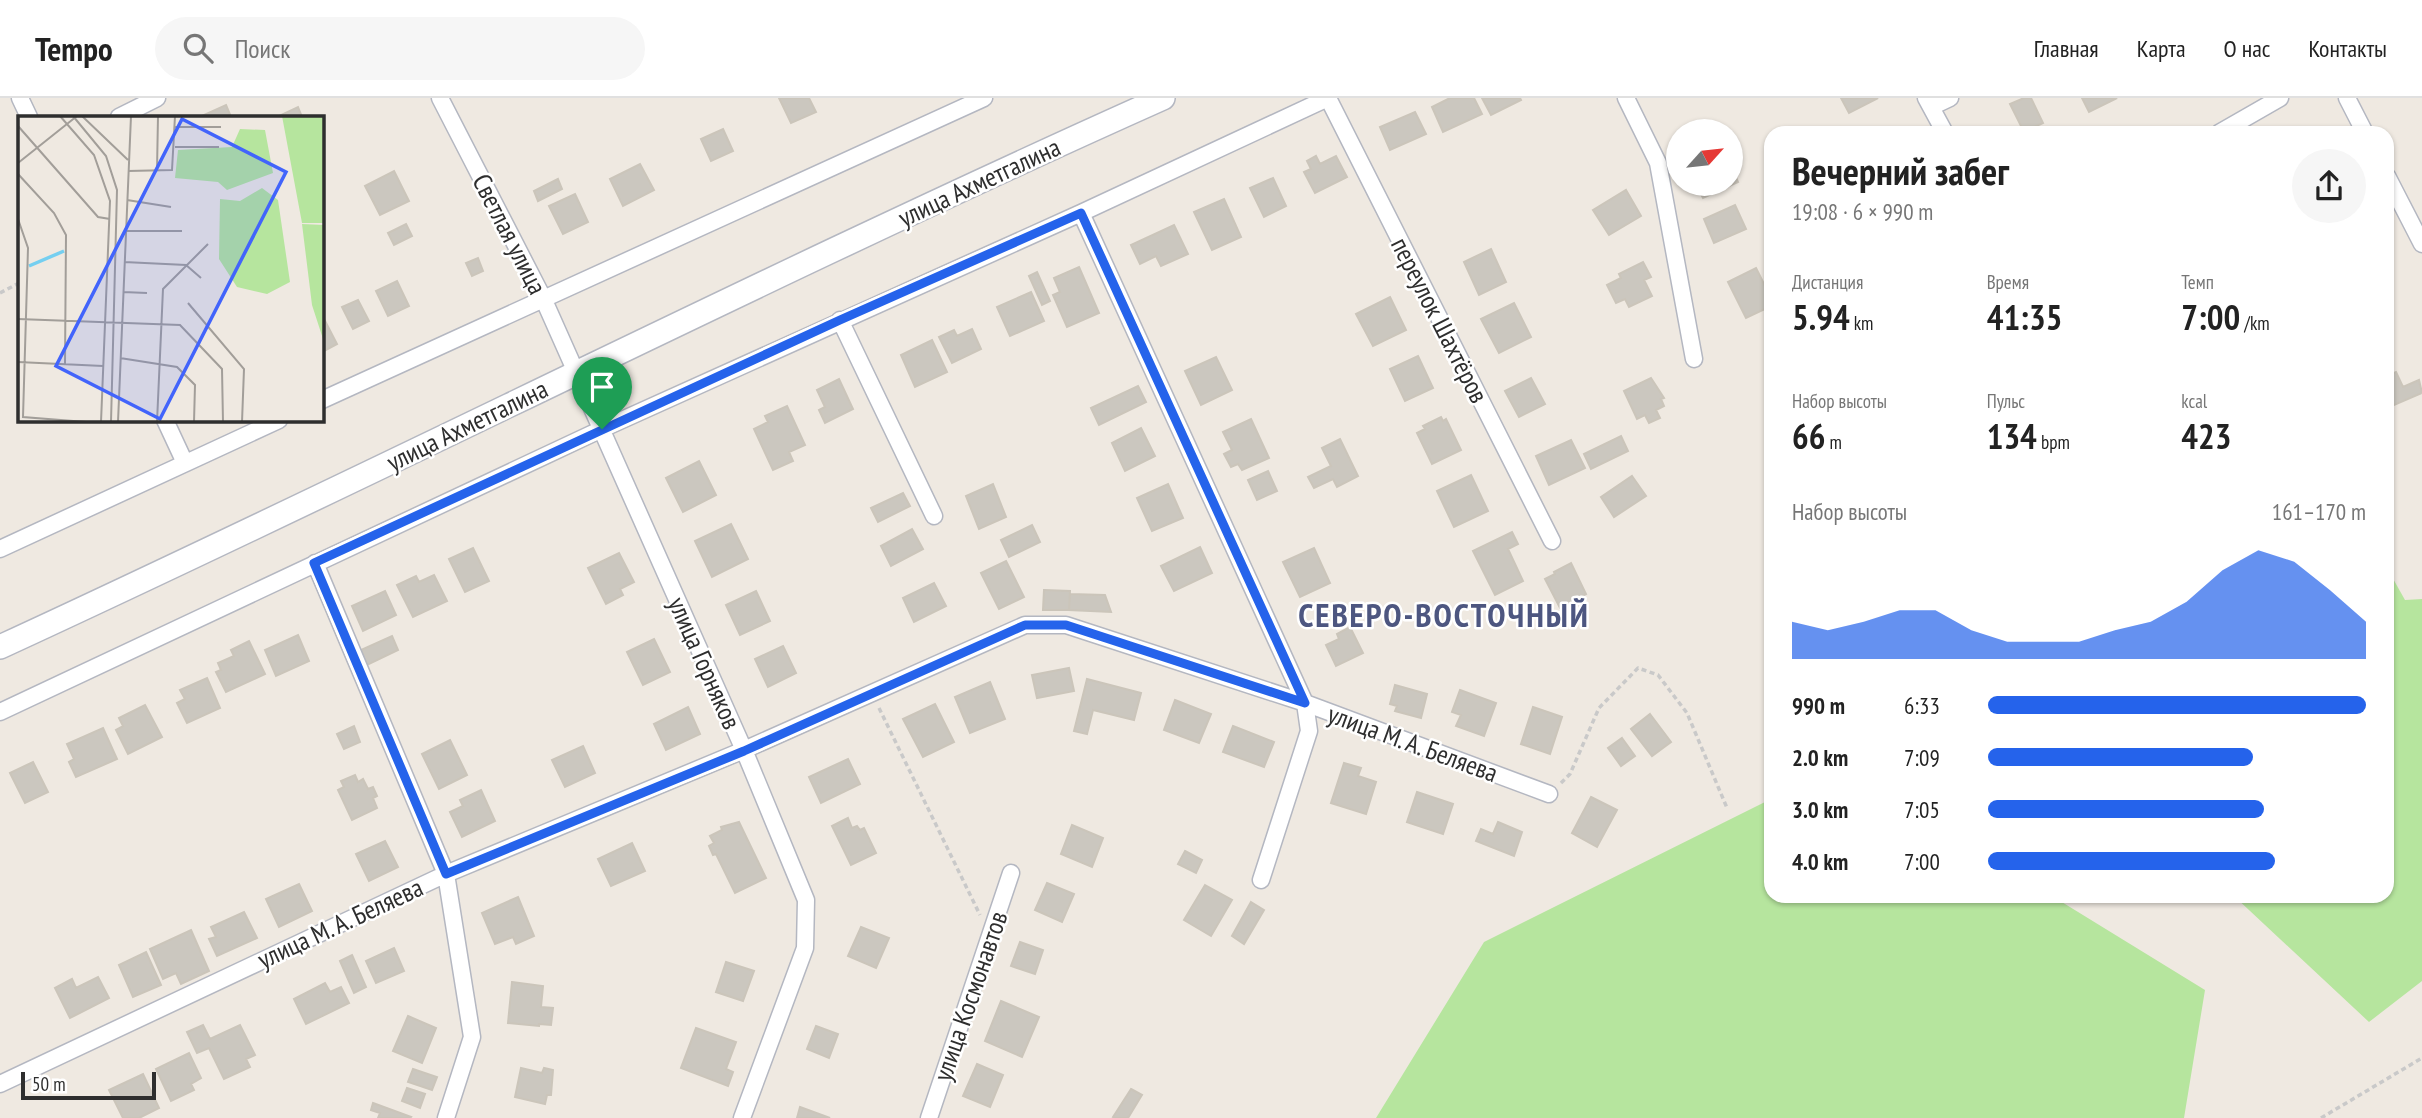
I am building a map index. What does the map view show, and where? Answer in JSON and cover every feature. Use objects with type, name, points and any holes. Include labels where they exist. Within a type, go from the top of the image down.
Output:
[{"type":"main road","name":"улица Ахметгалина","points":[[0,647],[1037,154],[1163,98]]},
{"type":"street","points":[[20,98],[29,116]]},
{"type":"street","points":[[121,116],[157,98]]},
{"type":"street","name":"Светлая улица","points":[[440,98],[544,298],[576,372]]},
{"type":"street","points":[[324,399],[984,98]]},
{"type":"street","points":[[0,712],[602,429],[1081,213],[1328,98]]},
{"type":"street","name":"переулок Шахтёров","points":[[1328,98],[1552,541]]},
{"type":"street","points":[[1626,98],[1658,163],[1694,359]]},
{"type":"street","points":[[1941,126],[1929,103],[1950,98]]},
{"type":"street","points":[[2231,126],[2280,98]]},
{"type":"street","points":[[2347,98],[2361,126]]},
{"type":"street","points":[[2394,190],[2422,244]]},
{"type":"street","points":[[1081,213],[1305,703],[1309,731],[1261,880]]},
{"type":"street","points":[[840,320],[934,516]]},
{"type":"street","name":"улица Горняков","points":[[576,372],[744,751],[806,900],[805,948],[742,1118]]},
{"type":"street","points":[[166,422],[185,463]]},
{"type":"street","points":[[0,549],[275,422]]},
{"type":"street","points":[[314,563],[446,874],[472,1037],[446,1118]]},
{"type":"street","name":"улица М. А. Беляева","points":[[0,1084],[446,874],[744,751],[1025,625],[1066,625],[1305,703],[1549,794]]},
{"type":"street","name":"улица Космонавтов","points":[[929,1118],[1011,873]]},
{"type":"path","points":[[0,293],[18,284]]},
{"type":"path","points":[[1549,794],[1570,774],[1599,708],[1638,668],[1658,675],[1687,713],[1727,808]]},
{"type":"path","points":[[872,693],[990,935]]},
{"type":"path","points":[[2321,1118],[2422,1058]]},
{"type":"green space","points":[[2394,580],[2405,600],[2422,599],[2422,981],[2369,1022],[2242,903],[2394,903]]},
{"type":"green space","points":[[1764,802],[1764,903],[2063,903],[2205,990],[2184,1118],[1376,1118],[1484,942]]},
{"type":"building","points":[[779,98],[809,98],[816,112],[791,123]]},
{"type":"building","points":[[1450,98],[1474,98],[1482,114],[1443,132],[1432,107]]},
{"type":"building","points":[[1482,98],[1520,98],[1521,100],[1491,115]]},
{"type":"building","points":[[1841,98],[1878,98],[1849,113]]},
{"type":"building","points":[[2031,98],[2043,123],[2037,126],[2021,126],[2010,104]]},
{"type":"building","points":[[2082,98],[2117,98],[2089,112]]},
{"type":"building","points":[[226,105],[231,116],[202,116]]},
{"type":"building","points":[[298,107],[302,116],[279,116]]},
{"type":"building","points":[[1415,112],[1426,134],[1390,150],[1380,127]]},
{"type":"building","points":[[723,129],[733,151],[711,161],[701,139]]},
{"type":"building","points":[[1316,156],[1320,164],[1336,156],[1347,177],[1315,193],[1304,172],[1311,169],[1307,161]]},
{"type":"building","points":[[640,164],[654,190],[623,206],[610,179]]},
{"type":"building","points":[[394,171],[409,201],[380,215],[365,186]]},
{"type":"building","points":[[1273,178],[1286,206],[1264,217],[1250,188]]},
{"type":"building","points":[[558,179],[562,189],[538,201],[534,191]]},
{"type":"building","points":[[1626,190],[1641,216],[1609,235],[1593,210]]},
{"type":"building","points":[[575,194],[588,222],[563,234],[549,206]]},
{"type":"building","points":[[1224,199],[1241,237],[1212,250],[1194,212]]},
{"type":"building","points":[[1735,205],[1746,229],[1714,243],[1704,219]]},
{"type":"building","points":[[406,224],[412,236],[394,245],[388,233]]},
{"type":"building","points":[[1174,225],[1188,254],[1161,266],[1156,256],[1140,264],[1131,245]]},
{"type":"building","points":[[1491,249],[1506,282],[1479,295],[1464,262]]},
{"type":"building","points":[[478,258],[483,271],[472,276],[466,263]]},
{"type":"building","points":[[1643,262],[1651,277],[1644,280],[1652,296],[1629,307],[1625,299],[1616,303],[1607,285],[1621,278],[1619,274]]},
{"type":"building","points":[[1079,267],[1099,313],[1067,327],[1053,295],[1060,292],[1054,278]]},
{"type":"building","points":[[1756,268],[1764,284],[1764,309],[1746,318],[1728,282]]},
{"type":"building","points":[[1037,272],[1050,301],[1042,305],[1029,276]]},
{"type":"building","points":[[397,281],[409,306],[388,316],[376,291]]},
{"type":"building","points":[[1031,292],[1044,321],[1010,336],[997,307]]},
{"type":"building","points":[[1390,297],[1406,330],[1373,346],[1356,314]]},
{"type":"building","points":[[358,300],[369,321],[353,329],[342,307]]},
{"type":"building","points":[[1514,303],[1531,337],[1499,353],[1481,319]]},
{"type":"building","points":[[324,319],[337,344],[324,351]]},
{"type":"building","points":[[972,329],[981,349],[952,363],[939,337],[954,330],[957,336]]},
{"type":"building","points":[[932,340],[947,372],[915,387],[901,355]]},
{"type":"building","points":[[1418,356],[1433,388],[1405,401],[1390,369]]},
{"type":"building","points":[[1216,357],[1232,390],[1201,405],[1185,371]]},
{"type":"building","points":[[2396,372],[2403,387],[2419,380],[2422,393],[2394,405]]},
{"type":"building","points":[[1531,378],[1545,404],[1519,417],[1505,391]]},
{"type":"building","points":[[1651,378],[1664,398],[1661,399],[1664,406],[1656,410],[1660,418],[1649,423],[1645,415],[1637,419],[1624,391]]},
{"type":"building","points":[[839,379],[853,409],[825,423],[819,410],[825,407],[817,390]]},
{"type":"building","points":[[1138,386],[1146,402],[1099,425],[1091,408]]},
{"type":"building","points":[[787,406],[805,445],[789,452],[793,461],[773,470],[754,429],[768,422],[765,416]]},
{"type":"building","points":[[1441,417],[1443,421],[1446,419],[1461,450],[1432,464],[1417,433],[1425,429],[1423,426]]},
{"type":"building","points":[[1251,419],[1269,458],[1242,470],[1238,464],[1231,467],[1224,454],[1232,450],[1223,432]]},
{"type":"building","points":[[1141,428],[1155,456],[1125,471],[1112,443]]},
{"type":"building","points":[[1621,436],[1628,451],[1591,469],[1584,454]]},
{"type":"building","points":[[1340,439],[1358,476],[1337,487],[1333,479],[1314,488],[1308,477],[1331,466],[1322,448]]},
{"type":"building","points":[[1571,440],[1585,468],[1549,485],[1536,456]]},
{"type":"building","points":[[699,461],[716,495],[683,512],[666,478]]},
{"type":"building","points":[[1268,471],[1277,491],[1257,500],[1248,480]]},
{"type":"building","points":[[1471,475],[1488,511],[1454,527],[1437,491]]},
{"type":"building","points":[[1632,476],[1646,496],[1614,517],[1601,497]]},
{"type":"building","points":[[993,484],[1006,517],[979,529],[966,496]]},
{"type":"building","points":[[1168,484],[1183,518],[1152,531],[1137,498]]},
{"type":"building","points":[[903,493],[910,506],[878,522],[871,508]]},
{"type":"building","points":[[731,524],[748,559],[712,577],[695,541]]},
{"type":"building","points":[[1032,525],[1040,542],[1009,557],[1001,540]]},
{"type":"building","points":[[912,529],[923,549],[891,566],[881,546]]},
{"type":"building","points":[[1512,532],[1518,544],[1508,549],[1523,581],[1495,595],[1473,551]]},
{"type":"building","points":[[1200,547],[1212,573],[1174,591],[1161,566]]},
{"type":"building","points":[[473,548],[489,581],[465,592],[449,559]]},
{"type":"building","points":[[1314,548],[1330,583],[1300,597],[1283,562]]},
{"type":"building","points":[[619,553],[634,582],[620,589],[623,595],[606,604],[588,568]]},
{"type":"building","points":[[1006,561],[1024,597],[999,609],[981,573]]},
{"type":"building","points":[[1571,563],[1586,594],[1560,608],[1545,579]]},
{"type":"building","points":[[434,575],[447,601],[413,617],[397,585],[416,576],[419,582]]},
{"type":"building","points":[[934,583],[946,606],[914,622],[903,598]]},
{"type":"building","points":[[1044,590],[1070,591],[1069,610],[1043,610]]},
{"type":"building","points":[[385,591],[396,615],[363,631],[352,606]]},
{"type":"building","points":[[756,591],[770,621],[740,635],[726,605]]},
{"type":"building","points":[[1070,594],[1105,595],[1111,612],[1069,610]]},
{"type":"building","points":[[1350,627],[1363,653],[1336,666],[1326,645],[1339,639],[1337,634]]},
{"type":"building","points":[[298,635],[309,661],[276,676],[265,650]]},
{"type":"building","points":[[392,636],[398,650],[367,665],[361,650]]},
{"type":"building","points":[[654,639],[670,672],[643,685],[627,652]]},
{"type":"building","points":[[249,641],[265,674],[226,692],[216,672],[221,670],[218,663],[234,656],[231,650]]},
{"type":"building","points":[[783,646],[796,673],[768,687],[755,659]]},
{"type":"building","points":[[1069,668],[1074,691],[1037,698],[1032,675]]},
{"type":"building","points":[[207,678],[220,708],[187,723],[177,703],[185,699],[180,690]]},
{"type":"building","points":[[1087,679],[1141,693],[1134,720],[1093,710],[1087,734],[1074,731]]},
{"type":"building","points":[[990,682],[1005,719],[970,733],[955,697]]},
{"type":"building","points":[[1395,685],[1427,694],[1421,718],[1395,711],[1397,706],[1390,704]]},
{"type":"building","points":[[1460,690],[1496,703],[1484,736],[1456,726],[1461,715],[1452,712]]},
{"type":"building","points":[[1175,700],[1211,714],[1199,743],[1164,730]]},
{"type":"building","points":[[935,704],[954,742],[923,757],[903,719]]},
{"type":"building","points":[[145,705],[162,737],[128,754],[116,730],[123,726],[119,718]]},
{"type":"building","points":[[688,707],[700,734],[666,750],[654,724]]},
{"type":"building","points":[[1533,707],[1562,717],[1550,754],[1521,744]]},
{"type":"building","points":[[1650,714],[1671,742],[1652,756],[1631,729]]},
{"type":"building","points":[[354,726],[360,742],[344,749],[337,734]]},
{"type":"building","points":[[1233,726],[1274,742],[1264,767],[1223,752]]},
{"type":"building","points":[[103,728],[117,759],[76,777],[69,762],[74,759],[67,744]]},
{"type":"building","points":[[1622,738],[1635,756],[1621,766],[1608,748]]},
{"type":"building","points":[[450,740],[467,775],[439,789],[422,754]]},
{"type":"building","points":[[583,746],[595,773],[565,787],[552,760]]},
{"type":"building","points":[[848,759],[860,784],[821,803],[809,777]]},
{"type":"building","points":[[33,762],[48,792],[25,803],[10,773]]},
{"type":"building","points":[[1344,763],[1361,768],[1358,776],[1376,782],[1366,814],[1331,803]]},
{"type":"building","points":[[355,775],[358,782],[363,779],[368,789],[373,787],[377,796],[373,798],[377,808],[352,820],[338,790],[344,787],[341,781]]},
{"type":"building","points":[[481,790],[495,821],[462,837],[450,812],[463,806],[460,800]]},
{"type":"building","points":[[1417,792],[1453,804],[1443,834],[1407,822]]},
{"type":"building","points":[[1591,797],[1617,810],[1597,847],[1572,833]]},
{"type":"building","points":[[848,818],[852,828],[864,828],[876,853],[851,865],[832,826]]},
{"type":"building","points":[[739,822],[766,878],[735,893],[716,854],[713,855],[709,846],[714,843],[710,836],[722,830],[721,827]]},
{"type":"building","points":[[1498,822],[1522,832],[1514,856],[1476,841],[1481,829],[1493,834]]},
{"type":"building","points":[[1072,825],[1103,838],[1092,867],[1061,854]]},
{"type":"building","points":[[385,841],[398,867],[369,881],[356,854]]},
{"type":"building","points":[[632,843],[645,871],[611,886],[598,859]]},
{"type":"building","points":[[1185,851],[1202,860],[1196,873],[1178,864]]},
{"type":"building","points":[[1047,883],[1074,894],[1062,922],[1035,910]]},
{"type":"building","points":[[299,884],[312,911],[279,927],[266,899]]},
{"type":"building","points":[[1205,885],[1232,900],[1211,936],[1184,920]]},
{"type":"building","points":[[518,897],[534,936],[516,944],[513,937],[495,944],[482,913]]},
{"type":"building","points":[[1251,902],[1264,910],[1244,944],[1232,936]]},
{"type":"building","points":[[244,912],[257,938],[217,956],[209,939],[216,937],[211,927]]},
{"type":"building","points":[[861,927],[889,938],[876,968],[848,956]]},
{"type":"building","points":[[191,930],[209,971],[181,984],[176,973],[163,979],[150,949]]},
{"type":"building","points":[[1020,942],[1043,950],[1035,974],[1011,966]]},
{"type":"building","points":[[394,948],[404,971],[376,983],[366,961]]},
{"type":"building","points":[[146,952],[161,985],[133,997],[119,965]]},
{"type":"building","points":[[352,955],[366,987],[354,993],[340,961]]},
{"type":"building","points":[[726,962],[754,971],[743,1001],[716,992]]},
{"type":"building","points":[[98,977],[109,998],[70,1018],[55,988],[72,979],[76,988]]},
{"type":"building","points":[[512,982],[543,986],[541,1007],[553,1008],[551,1025],[508,1023]]},
{"type":"building","points":[[325,983],[330,992],[341,987],[349,1003],[306,1024],[294,999]]},
{"type":"building","points":[[1001,1001],[1039,1017],[1022,1057],[985,1041]]},
{"type":"building","points":[[408,1016],[436,1028],[422,1063],[393,1051]]},
{"type":"building","points":[[203,1025],[210,1039],[240,1025],[255,1055],[246,1059],[250,1067],[224,1079],[209,1048],[197,1053],[187,1032]]},
{"type":"building","points":[[816,1026],[838,1034],[829,1058],[807,1049]]},
{"type":"building","points":[[696,1028],[736,1042],[726,1069],[733,1072],[728,1086],[681,1068]]},
{"type":"building","points":[[189,1053],[201,1078],[191,1084],[194,1090],[171,1101],[156,1069]]},
{"type":"building","points":[[977,1064],[1003,1075],[990,1107],[963,1096]]},
{"type":"building","points":[[521,1068],[542,1073],[544,1068],[553,1070],[551,1095],[547,1095],[545,1104],[515,1097]]},
{"type":"building","points":[[413,1069],[437,1077],[432,1090],[408,1082]]},
{"type":"building","points":[[143,1074],[159,1108],[139,1118],[123,1118],[109,1090]]},
{"type":"building","points":[[407,1088],[425,1094],[420,1108],[402,1101]]},
{"type":"building","points":[[1131,1089],[1142,1095],[1128,1118],[1113,1117]]},
{"type":"building","points":[[373,1103],[411,1117],[378,1118],[380,1113],[371,1110]]},
{"type":"building","points":[[800,1107],[830,1118],[797,1118]]},
{"type":"district","name":"СЕВЕРО-ВОСТОЧНЫЙ","points":[[1444,614]]},
{"type":"route","points":[[1081,213],[1305,703],[1066,625],[1025,625],[744,751],[446,874],[314,563],[602,429],[1081,213]]}]
